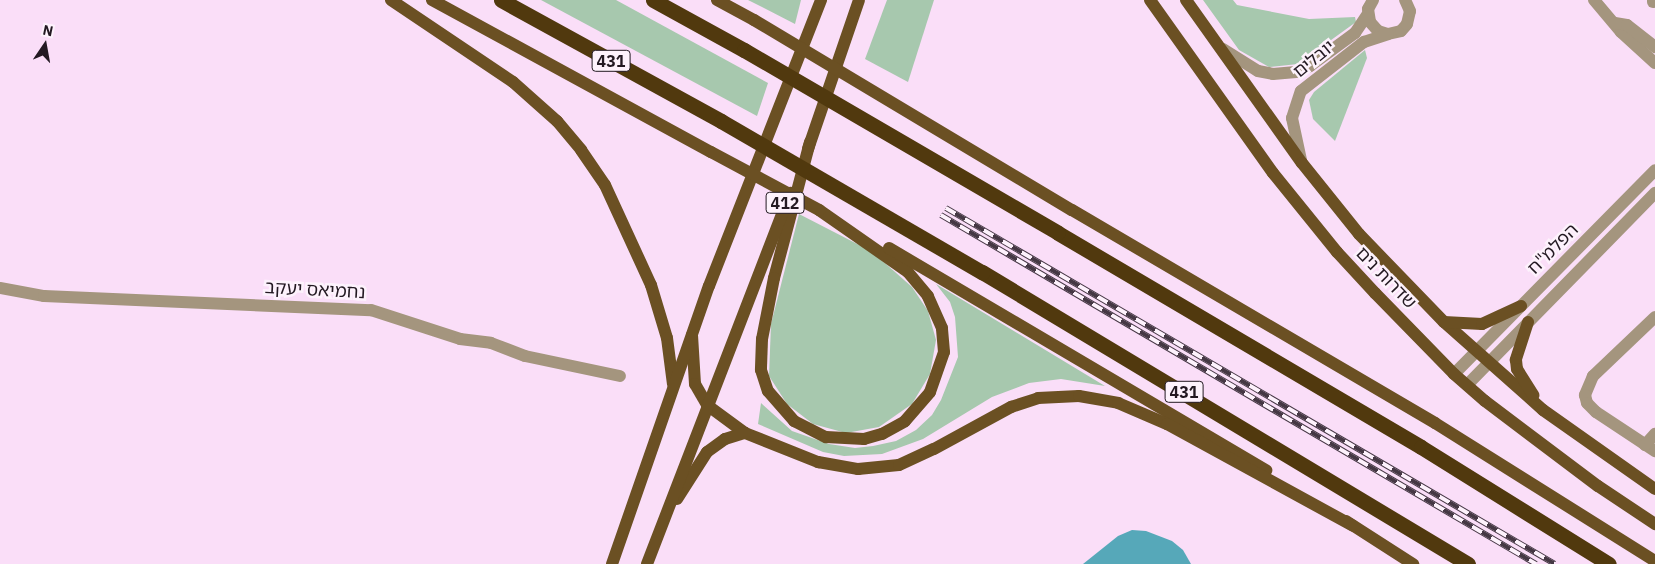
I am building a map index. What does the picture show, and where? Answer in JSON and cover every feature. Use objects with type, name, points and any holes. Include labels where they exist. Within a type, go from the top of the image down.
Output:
[{"type":"highway","name":"431","points":[[502,0],[721,121],[982,272],[1385,512],[1468,564]]},
{"type":"highway","points":[[653,0],[744,50],[1058,232],[1421,447],[1609,564]]},
{"type":"main road","points":[[391,0],[513,82],[557,121],[581,150],[605,185],[651,285],[667,338],[674,386]]},
{"type":"main road","points":[[432,0],[970,293],[1242,454],[1413,564]]},
{"type":"main road","points":[[717,0],[754,20],[1072,210],[1435,423],[1655,560]]},
{"type":"main road","points":[[798,59],[812,0]]},
{"type":"main road","name":"412","points":[[612,564],[692,335],[821,0]]},
{"type":"main road","name":"412","points":[[647,564],[706,405],[810,142],[860,0]]},
{"type":"main road","name":"שדרות נים","points":[[1150,0],[1273,173],[1337,252],[1454,374],[1528,435],[1655,524]]},
{"type":"main road","name":"שדרות נים","points":[[1186,0],[1302,163],[1359,234],[1444,322],[1488,363],[1543,410],[1655,488]]},
{"type":"main road","points":[[810,142],[774,278],[762,339],[760,370],[768,391],[794,421],[826,437],[864,440],[882,434],[904,421],[930,392],[944,352],[942,328],[928,296],[908,272],[819,210]]},
{"type":"main road","points":[[1444,322],[1482,324],[1521,306]]},
{"type":"main road","points":[[1528,322],[1520,342],[1517,369],[1543,410]]},
{"type":"main road","points":[[692,335],[695,384],[706,405],[745,433],[818,462],[878,469],[916,458],[1011,407],[1038,398],[1058,396],[1103,400],[1167,424],[1353,526]]},
{"type":"main road","points":[[662,522],[707,452],[724,439],[745,433]]},
{"type":"street","name":"יובלים","points":[[1220,47],[1258,71],[1273,74],[1296,72],[1310,66],[1355,33],[1368,14],[1372,0]]},
{"type":"street","points":[[1594,0],[1621,32],[1655,63]]},
{"type":"street","name":"יובלים","points":[[1302,163],[1292,118],[1301,91],[1364,42],[1401,31],[1407,24],[1410,11],[1407,1]]},
{"type":"street","points":[[1368,14],[1376,30],[1388,34]]},
{"type":"street","points":[[1615,23],[1627,26],[1655,47]]},
{"type":"street","name":"הפלמ\"ח","points":[[1454,374],[1655,170]]},
{"type":"street","name":"הפלמ\"ח","points":[[1467,384],[1655,193]]},
{"type":"street","name":"נחמיאס יעקב","points":[[0,288],[44,296],[371,310],[460,339],[491,343],[525,356],[620,376]]},
{"type":"street","points":[[1655,317],[1593,376],[1585,395],[1587,404],[1596,412],[1650,448],[1655,434]]},
{"type":"green space","points":[[541,0],[616,0],[768,83],[757,116]]},
{"type":"green space","points":[[748,0],[801,0],[795,24]]},
{"type":"green space","points":[[887,0],[934,0],[908,82],[865,59]]},
{"type":"green space","points":[[1203,0],[1233,0],[1237,5],[1309,19],[1355,17],[1356,22],[1298,64],[1269,67],[1239,50]]},
{"type":"green space","points":[[1365,50],[1367,58],[1335,141],[1313,119],[1309,100],[1314,92]]},
{"type":"green space","points":[[799,214],[867,249],[912,287],[928,311],[936,340],[930,374],[912,404],[879,427],[846,433],[813,424],[787,404],[769,376],[771,324]]},
{"type":"green space","points":[[936,284],[1105,386],[1061,379],[1029,383],[992,397],[923,439],[882,454],[844,456],[823,452],[758,424],[761,403],[792,431],[829,444],[855,448],[873,446],[896,441],[916,430],[932,415],[941,400],[958,357],[955,317],[950,302]]},
{"type":"water","points":[[1132,530],[1146,531],[1172,541],[1183,550],[1191,564],[1083,564],[1118,536]]},
{"type":"railway","points":[[946,208],[1555,564]]},
{"type":"railway","points":[[941,215],[1536,564]]}]
